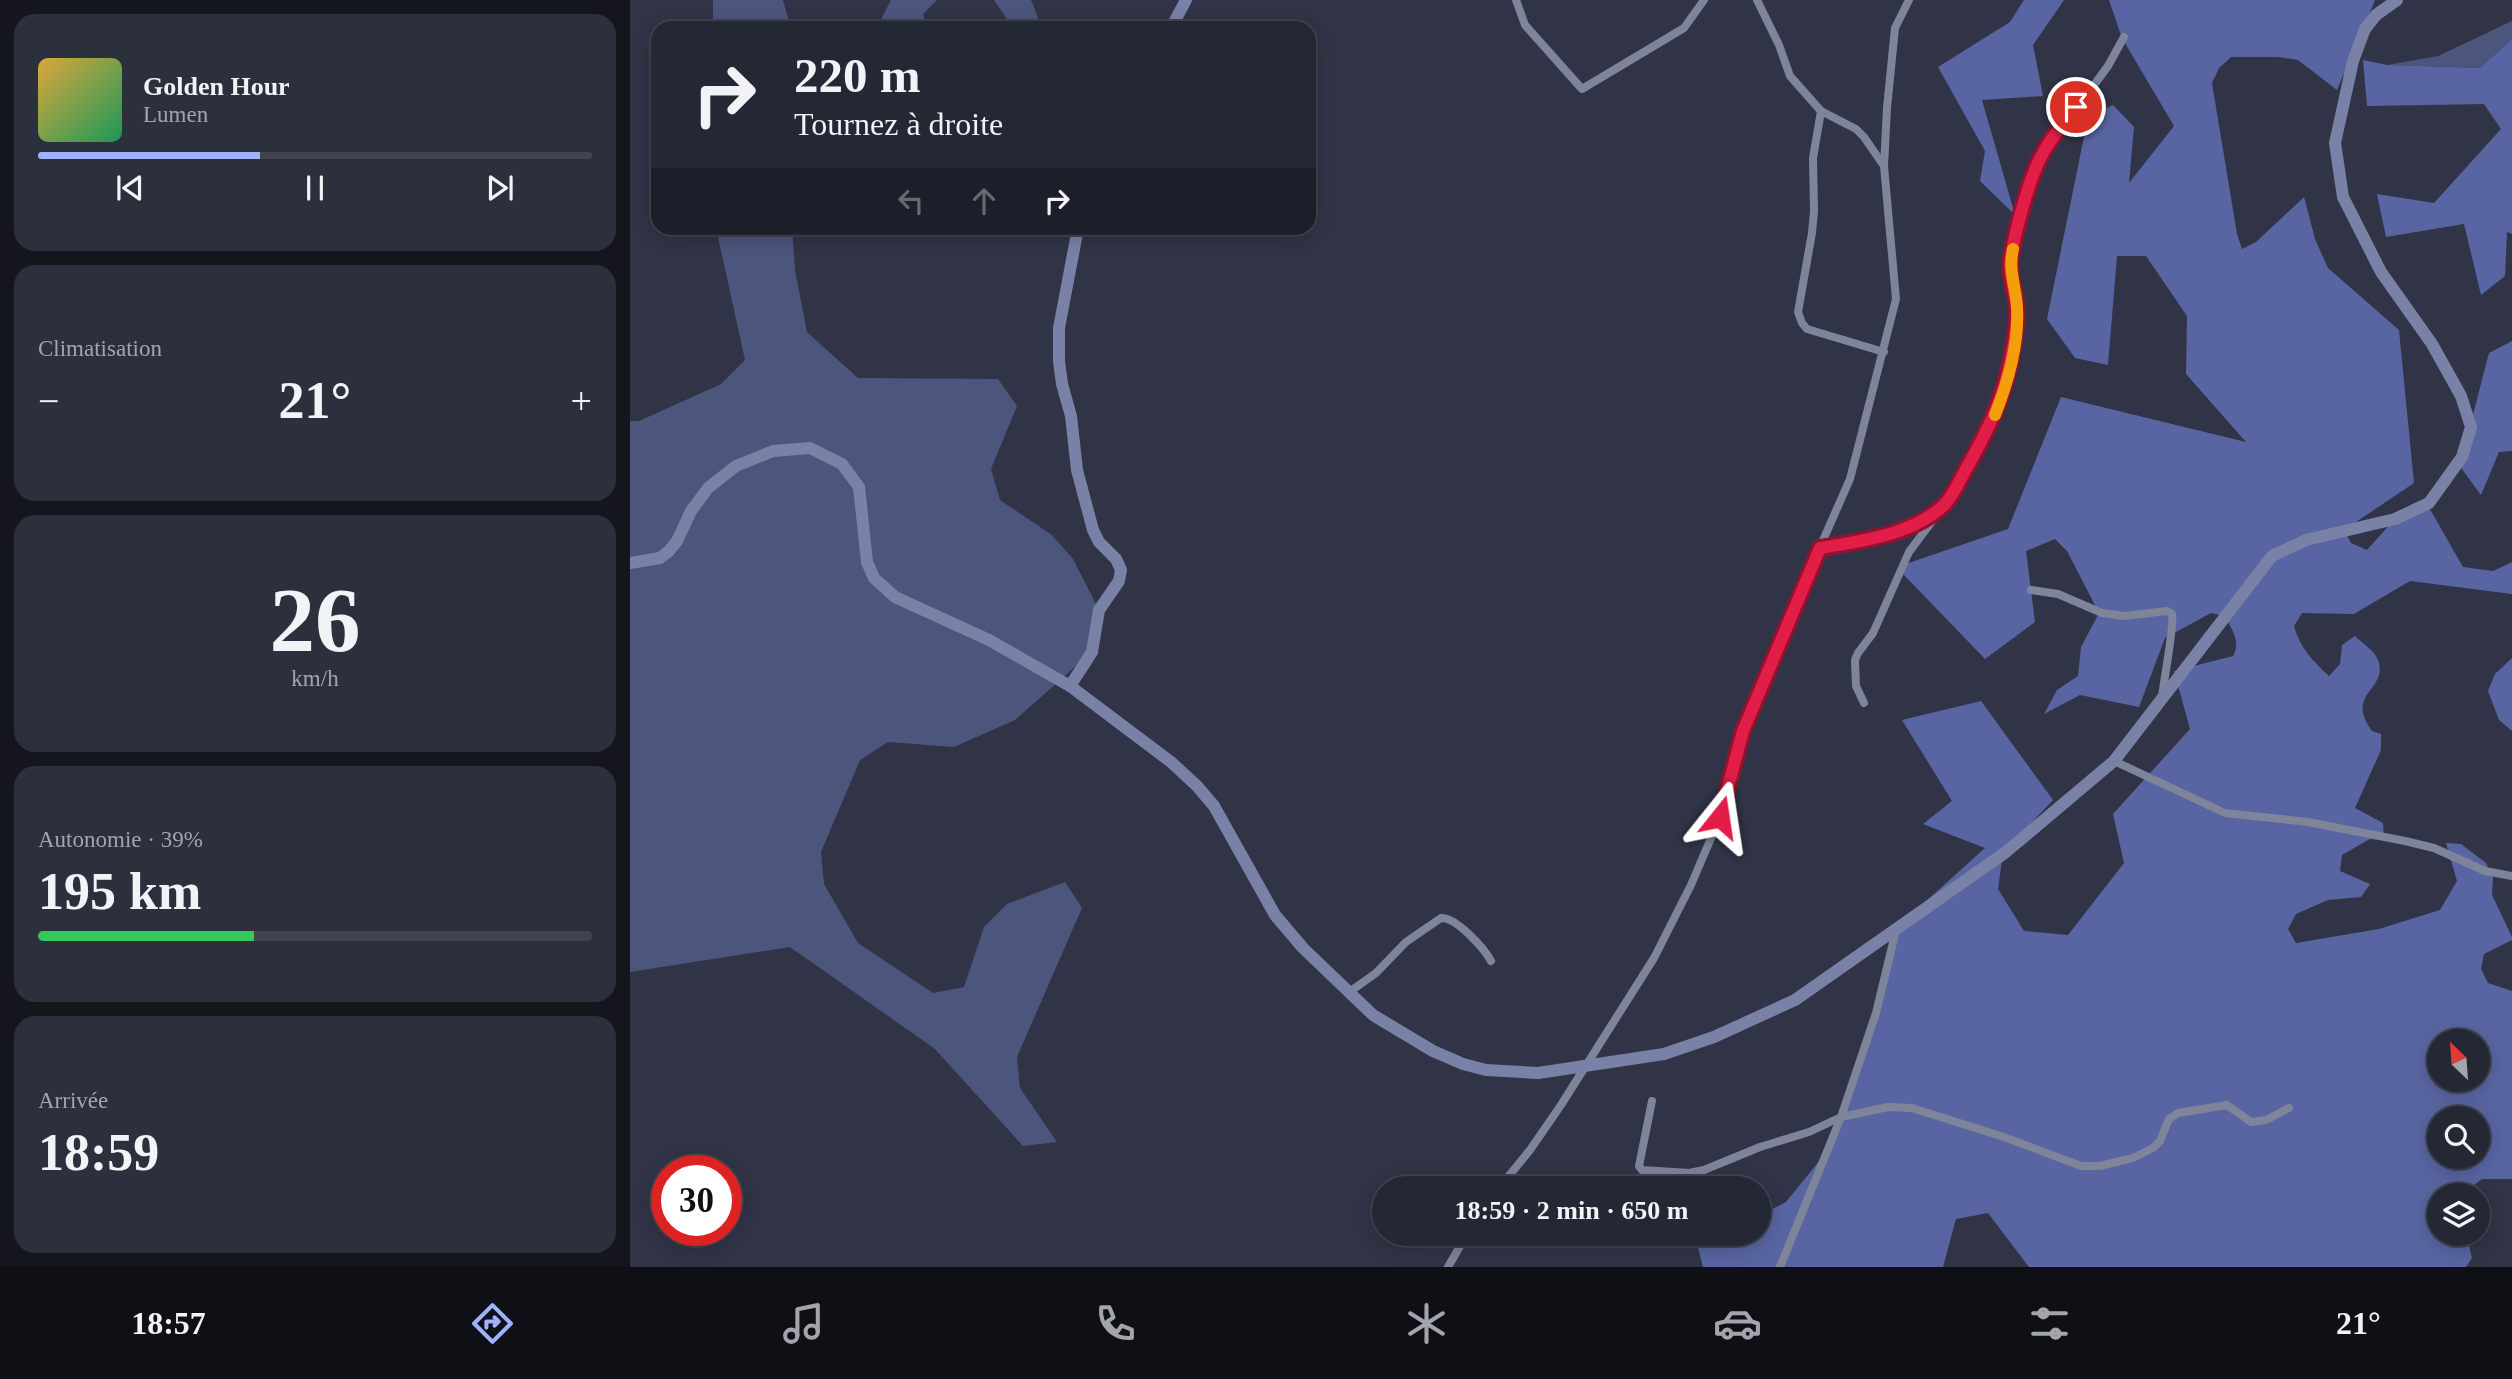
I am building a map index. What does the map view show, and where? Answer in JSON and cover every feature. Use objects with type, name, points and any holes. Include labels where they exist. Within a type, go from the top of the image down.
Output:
[{"type":"street","points":[[1175,21],[1186,0]]},
{"type":"street","points":[[1516,0],[1525,25],[1582,89],[1684,28],[1704,0]]},
{"type":"street","points":[[1757,0],[1779,45],[1790,76],[1821,111],[1864,136],[1884,166]]},
{"type":"street","points":[[1508,1176],[1537,1139],[1654,958],[1691,885],[1720,817],[1743,731],[1850,480],[1896,299],[1884,166],[1886,108],[1895,28],[1909,0]]},
{"type":"street","points":[[630,563],[660,558],[669,551],[677,541],[691,511],[708,488],[736,466],[773,451],[810,448],[842,464],[859,487],[867,562],[874,578],[895,597],[989,640],[1070,686],[1106,711],[1197,786],[1214,806],[1275,915],[1303,948],[1373,1015],[1433,1051],[1463,1064],[1486,1070],[1538,1073],[1664,1054],[1714,1037],[1795,1000],[2006,852],[2114,761],[2272,556],[2306,540],[2395,519],[2429,503],[2462,457],[2471,427],[2462,396],[2432,344],[2381,272],[2343,197],[2335,143],[2353,61],[2365,29],[2376,15],[2395,0]]},
{"type":"street","points":[[1864,703],[1857,691],[1855,660],[1872,633],[1906,558],[1945,504],[1990,428],[2004,393],[2013,353],[2017,316],[2010,272],[2011,259],[2040,158],[2108,66],[2124,37]]},
{"type":"street","points":[[1821,111],[1813,158],[1812,233],[1798,312],[1807,329],[1884,352]]},
{"type":"street","points":[[1070,686],[1092,652],[1099,610],[1119,581],[1121,569],[1116,559],[1099,542],[1093,530],[1077,470],[1071,416],[1059,361],[1059,328],[1078,235]]},
{"type":"street","points":[[1820,548],[1895,532],[1919,522],[1945,504]]},
{"type":"street","points":[[2032,590],[2058,594],[2102,613],[2124,616],[2167,611],[2172,614],[2174,622],[2169,638],[2161,700]]},
{"type":"street","points":[[2114,761],[2225,813],[2308,822],[2405,841],[2434,848],[2484,871],[2512,876]]},
{"type":"street","points":[[1349,993],[1376,973],[1406,942],[1441,918],[1447,917],[1453,921],[1481,945],[1491,961]]},
{"type":"street","points":[[1780,1267],[1841,1117],[1876,1013],[1897,929]]},
{"type":"street","points":[[1652,1101],[1639,1167],[1649,1172],[1689,1173],[1809,1132],[1841,1117],[1888,1107],[1912,1108],[2004,1137],[2081,1166],[2099,1166],[2133,1158],[2153,1149],[2160,1141],[2169,1119],[2178,1113],[2227,1105],[2251,1122],[2266,1120],[2289,1108]]},
{"type":"street","points":[[1448,1267],[1460,1246]]},
{"type":"shaded area","points":[[713,0],[783,0],[789,21],[713,21]]},
{"type":"shaded area","points":[[891,0],[937,0],[923,14],[925,21],[880,21]]},
{"type":"shaded area","points":[[994,0],[1031,0],[1039,21],[1008,21]]},
{"type":"shaded area","points":[[2024,0],[2064,0],[2033,45],[2043,96],[1982,100],[2015,215],[1980,181],[1985,151],[1938,67],[2010,22]]},
{"type":"shaded area","points":[[2109,0],[2375,0],[2337,90],[2298,60],[2279,57],[2231,57],[2219,68],[2212,83],[2237,234],[2242,249],[2256,242],[2304,197],[2315,239],[2328,268],[2399,330],[2414,483],[2344,530],[2351,543],[2367,550],[2393,521],[2427,504],[2463,567],[2493,571],[2512,562],[2512,594],[2410,581],[2354,614],[2302,613],[2294,626],[2300,641],[2307,653],[2329,676],[2340,664],[2342,645],[2355,636],[2378,660],[2378,678],[2364,700],[2363,708],[2372,731],[2381,734],[2381,750],[2355,808],[2383,823],[2384,840],[2370,839],[2342,855],[2340,871],[2370,884],[2361,897],[2328,900],[2296,914],[2288,929],[2296,943],[2379,929],[2440,910],[2457,881],[2446,843],[2461,844],[2486,863],[2493,878],[2492,895],[2512,937],[2512,940],[2484,954],[2481,969],[2488,983],[2512,991],[2512,1179],[2482,1179],[2477,1183],[2427,1183],[2427,1246],[2469,1246],[2472,1258],[2466,1267],[2029,1267],[1988,1213],[1956,1219],[1943,1267],[1703,1267],[1698,1248],[1702,1246],[1771,1246],[1771,1210],[1786,1202],[1824,1155],[1874,1015],[1894,930],[1985,848],[1923,824],[1952,801],[1902,720],[1981,701],[2053,800],[2003,853],[1998,889],[2024,931],[2068,935],[2124,863],[2113,814],[2190,729],[2174,671],[2233,656],[2235,636],[2225,616],[2211,613],[2165,638],[2139,707],[2080,695],[2044,714],[2057,690],[2078,676],[2081,647],[2099,613],[2067,551],[2055,539],[2026,551],[2035,622],[1985,659],[1904,575],[1900,566],[2008,529],[2061,397],[2246,442],[2186,374],[2187,316],[2146,256],[2117,256],[2108,365],[2075,358],[2047,319],[2088,117],[2113,105],[2134,127],[2129,183],[2174,126],[2122,38]]},
{"type":"shaded area","points":[[2512,21],[2512,39],[2480,68],[2387,65],[2438,56]]},
{"type":"shaded area","points":[[2512,39],[2512,234],[2507,232],[2505,276],[2481,295],[2464,224],[2386,237],[2377,194],[2434,203],[2501,129],[2484,104],[2367,106],[2363,60],[2387,65],[2480,68]]},
{"type":"shaded area","points":[[718,235],[792,235],[795,270],[807,332],[858,378],[998,379],[1017,406],[991,469],[1000,500],[1052,535],[1073,559],[1099,610],[1092,652],[1015,720],[954,747],[888,742],[860,760],[821,852],[824,884],[858,943],[933,993],[964,987],[984,927],[1007,904],[1065,882],[1082,908],[1017,1057],[1020,1088],[1057,1142],[1023,1146],[935,1049],[790,947],[630,972],[630,421],[639,421],[721,384],[745,360]]},
{"type":"shaded area","points":[[2512,341],[2512,451],[2499,452],[2481,495],[2462,469],[2462,457],[2489,353]]},
{"type":"shaded area","points":[[2512,658],[2512,731],[2499,720],[2488,691],[2495,674]]},
{"type":"slow traffic","points":[[1995,415],[2004,393],[2013,353],[2017,316],[2010,272],[2013,249]]},
{"type":"route","points":[[1720,817],[1743,731],[1820,548],[1895,532],[1919,522],[1945,504],[1990,428],[2004,393],[2013,353],[2017,304],[2010,272],[2020,220],[2040,158],[2076,107]]}]
